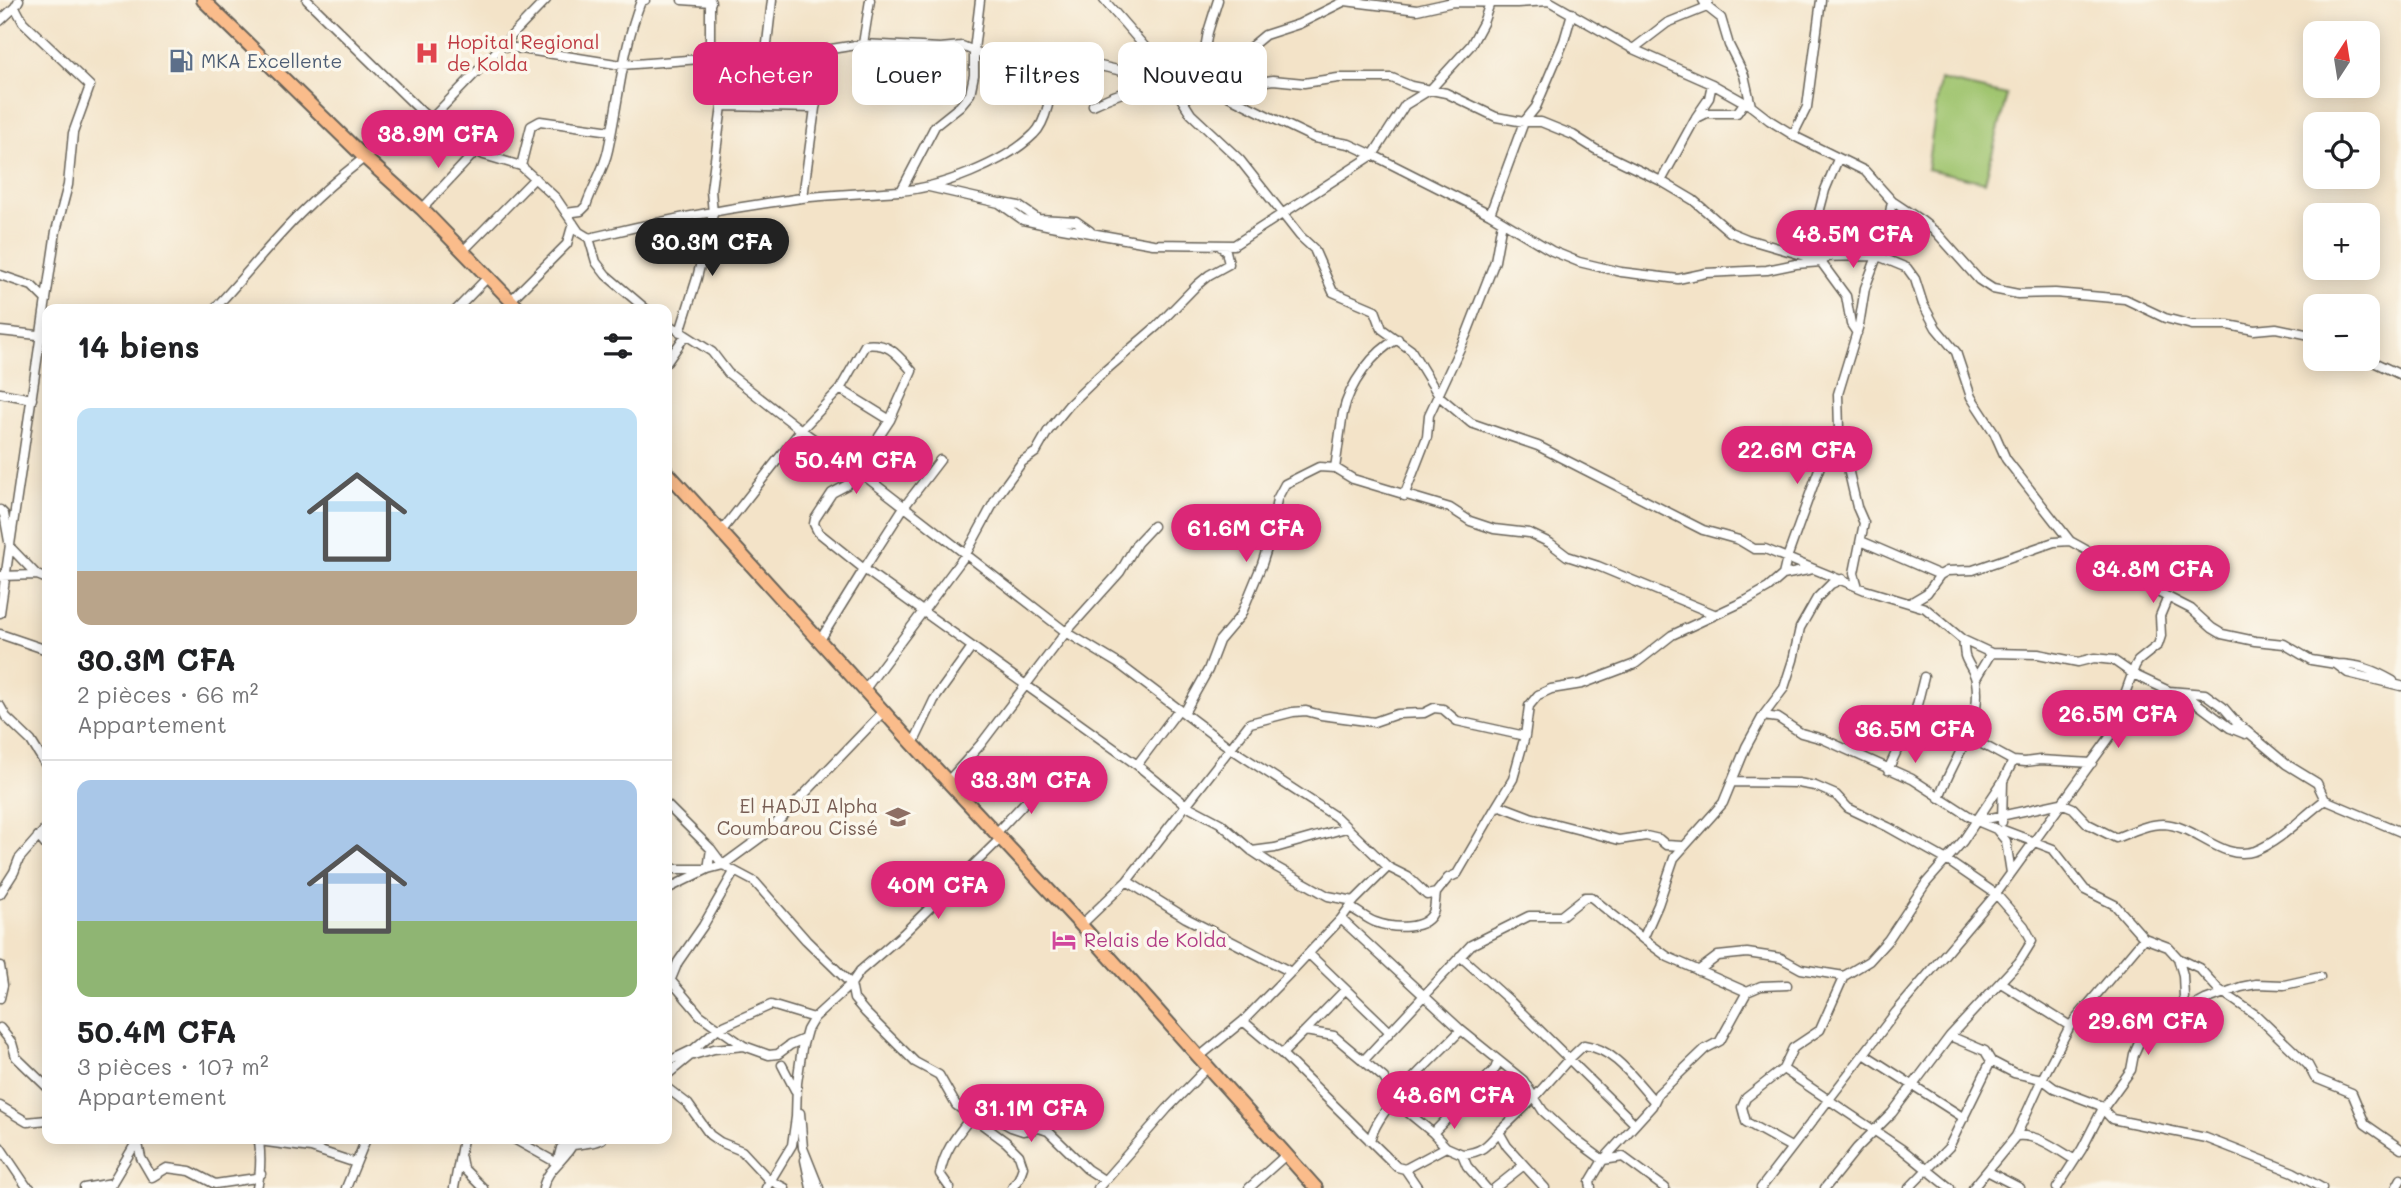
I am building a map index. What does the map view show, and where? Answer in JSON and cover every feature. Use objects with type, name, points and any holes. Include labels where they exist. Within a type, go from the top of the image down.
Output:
[{"type":"main road","points":[[204,0],[364,157],[422,209],[514,304]]},
{"type":"main road","points":[[672,478],[1081,925],[1316,1188]]},
{"type":"street","points":[[307,0],[428,116],[447,125],[476,151],[521,166],[535,178],[556,198],[579,232],[589,238],[596,262],[606,275],[640,304]]},
{"type":"street","points":[[219,304],[302,211],[364,157],[428,116],[503,46],[546,0]]},
{"type":"street","points":[[566,213],[581,211],[586,206],[604,165],[622,65],[635,16],[641,1],[645,0]]},
{"type":"street","points":[[682,0],[710,1],[710,42]]},
{"type":"street","points":[[767,42],[772,0]]},
{"type":"street","points":[[863,42],[870,0]]},
{"type":"street","points":[[901,191],[935,126],[960,106],[970,94],[980,0]]},
{"type":"street","points":[[1104,0],[1143,42]]},
{"type":"street","points":[[1206,42],[1218,0]]},
{"type":"street","points":[[1257,42],[1265,35],[1299,23],[1345,1],[1417,10],[1432,4],[1453,2],[1556,0]]},
{"type":"street","points":[[1793,135],[1807,107],[1821,0]]},
{"type":"street","points":[[1549,1],[1633,49],[1712,84],[1748,104],[1793,135],[1865,171],[1892,201],[1937,233],[1979,280],[1993,289],[2018,295],[2055,293],[2125,299],[2165,318],[2192,325],[2228,325],[2254,330],[2276,328],[2303,334]]},
{"type":"street","points":[[926,186],[999,203],[1023,220],[1153,244],[1221,247],[1234,245],[1373,155],[1405,105],[1431,89],[1471,45],[1491,2]]},
{"type":"street","points":[[1633,49],[1667,23],[1706,2],[1721,18],[1729,45],[1744,75],[1748,104]]},
{"type":"street","points":[[0,21],[17,4],[23,22],[90,86],[73,133],[68,185],[56,231],[46,304]]},
{"type":"street","points":[[1490,214],[1524,122],[1536,107],[1564,41],[1572,13]]},
{"type":"street","points":[[503,46],[622,65],[693,59]]},
{"type":"street","points":[[966,47],[980,53]]},
{"type":"street","points":[[1267,81],[1304,83],[1338,78],[1392,78],[1411,86],[1446,93],[1496,117],[1541,122],[1573,135],[1693,200],[1730,232],[1809,257],[1878,256],[1907,268],[1915,279],[1923,304],[1936,328],[1956,352],[1971,397],[1994,432],[2006,459],[2070,541],[2106,561],[2122,578],[2144,585],[2191,609],[2222,634],[2284,644],[2311,660],[2351,664],[2376,671],[2401,686]]},
{"type":"street","points":[[1661,181],[1695,119],[1710,98],[1712,84]]},
{"type":"street","points":[[1695,119],[1707,113],[1737,113],[1748,104]]},
{"type":"street","points":[[803,197],[816,105]]},
{"type":"street","points":[[589,238],[672,218],[712,214],[748,205],[803,197],[901,191],[926,186],[992,165],[1036,133],[1047,105]]},
{"type":"street","points":[[1185,105],[1240,160],[1258,186],[1314,249],[1333,292],[1375,310],[1382,329],[1411,350],[1439,396],[1471,423],[1538,446],[1703,530],[1739,540],[1754,549],[1765,549],[1858,587],[1925,608],[1964,640],[1991,653],[2038,654],[2078,662],[2094,658],[2113,660],[2133,674],[2169,691],[2205,694],[2224,707],[2236,722],[2286,764],[2318,783],[2325,800],[2401,832]]},
{"type":"street","points":[[1247,105],[1314,138],[1349,144],[1373,155],[1490,214],[1552,251],[1578,262],[1656,278],[1678,279],[1706,272],[1768,270],[1824,258]]},
{"type":"street","points":[[672,353],[682,334],[712,214],[711,190],[722,106],[815,108]]},
{"type":"street","points":[[521,166],[531,126],[540,121],[611,131]]},
{"type":"street","points":[[422,209],[476,151]]},
{"type":"street","points":[[1838,159],[1816,224],[1824,258],[1846,296],[1852,324],[1857,333]]},
{"type":"street","points":[[463,251],[535,178]]},
{"type":"street","points":[[1858,587],[1854,573],[1864,523],[1857,507],[1839,430],[1838,394],[1857,333],[1865,288],[1887,230],[1892,201]]},
{"type":"street","points":[[1404,496],[1427,437],[1429,415],[1495,261],[1502,222]]},
{"type":"street","points":[[516,304],[567,244],[573,223]]},
{"type":"street","points":[[864,689],[967,554],[998,495],[1022,463],[1036,452],[1048,431],[1069,405],[1099,376],[1157,326],[1197,285],[1229,264],[1226,251],[1221,247]]},
{"type":"street","points":[[0,275],[33,286],[46,300]]},
{"type":"street","points":[[462,304],[488,277]]},
{"type":"street","points":[[672,327],[712,352],[728,373],[1066,632],[1119,664],[1230,748],[1336,817],[1388,867],[1408,877],[1427,895],[1436,893]]},
{"type":"street","points":[[0,331],[42,336]]},
{"type":"street","points":[[1335,468],[1343,411],[1351,391],[1377,353],[1388,343],[1398,339]]},
{"type":"street","points":[[720,533],[801,430],[840,389],[865,345],[891,347],[912,371],[890,420],[858,470],[847,485],[832,493],[815,519],[818,532],[864,569],[1137,765],[1186,805],[1220,823],[1252,852],[1328,896],[1353,904],[1374,922],[1396,927],[1415,926],[1428,919],[1434,911],[1436,893],[1448,878],[1457,874],[1513,779],[1525,736],[1529,706],[1538,695],[1551,689],[1583,684],[1614,671],[1672,635],[1768,588],[1783,575],[1813,569]]},
{"type":"street","points":[[0,613],[25,435],[42,346]]},
{"type":"street","points":[[2380,365],[2401,375]]},
{"type":"street","points":[[840,389],[890,420]]},
{"type":"street","points":[[0,393],[32,399]]},
{"type":"street","points":[[1783,575],[1824,455],[1839,430]]},
{"type":"street","points":[[820,640],[904,507],[940,460]]},
{"type":"street","points":[[1137,765],[1181,711],[1208,670],[1219,640],[1241,615],[1262,564],[1271,536],[1277,499],[1285,484],[1319,467],[1335,468],[1353,480],[1450,508],[1470,521],[1494,529],[1529,533],[1550,543],[1567,556],[1714,614]]},
{"type":"street","points":[[0,510],[4,514],[10,547],[37,575]]},
{"type":"street","points":[[948,781],[981,744],[1066,632],[1120,572],[1137,543],[1153,526]]},
{"type":"street","points":[[1861,541],[1940,575]]},
{"type":"street","points":[[1910,603],[1927,593],[1940,575],[1947,571],[1973,570],[2054,542],[2070,541]]},
{"type":"street","points":[[4,575],[42,577]]},
{"type":"street","points":[[1643,939],[1674,858],[1723,803],[1746,747],[1763,716],[1784,688],[1800,628],[1817,598],[1831,584],[1842,579]]},
{"type":"street","points":[[1761,1188],[1896,1012],[1996,894],[2092,763],[2122,716],[2121,705],[2138,661],[2158,645],[2161,636],[2160,616],[2168,597]]},
{"type":"street","points":[[0,634],[42,648]]},
{"type":"street","points":[[1939,797],[1945,779],[1969,737],[1978,706],[1976,678],[1965,656],[1964,640]]},
{"type":"street","points":[[913,744],[934,700],[972,647]]},
{"type":"street","points":[[1976,678],[1991,653]]},
{"type":"street","points":[[1888,770],[1916,709],[1924,677]]},
{"type":"street","points":[[0,706],[6,717],[31,741],[42,759]]},
{"type":"street","points":[[1081,925],[1127,881],[1250,723],[1306,711],[1374,722],[1396,714],[1424,713],[1434,708],[1443,709],[1457,721],[1525,736]]},
{"type":"street","points":[[672,887],[708,869],[723,865],[768,832],[884,711]]},
{"type":"street","points":[[1763,716],[1778,718],[1801,733],[1823,739],[1912,779],[1977,821],[1996,829],[2006,841]]},
{"type":"street","points":[[1969,737],[2013,761],[2092,763]]},
{"type":"street","points":[[1791,1147],[1746,1122],[1742,1107],[1746,1098],[1783,1069],[1793,1048],[1820,1030],[1844,976],[1869,961],[1888,940],[1926,883],[1977,821],[2013,761]]},
{"type":"street","points":[[768,1184],[792,1145],[798,1072],[804,1039],[814,1018],[851,984],[860,971],[903,934],[999,835],[1045,781]]},
{"type":"street","points":[[2003,781],[2001,818],[2011,873]]},
{"type":"street","points":[[1732,782],[1798,783],[1815,786],[1836,796],[1849,808],[1945,859],[1996,894],[2024,926],[2032,941],[2019,962],[1964,1018],[1892,1113],[1838,1169],[1825,1188]]},
{"type":"street","points":[[1977,821],[2061,803],[2073,808],[2088,824],[2116,838],[2148,826],[2162,824],[2179,827],[2235,853],[2257,850],[2284,833],[2325,800]]},
{"type":"street","points":[[1496,807],[1501,806],[1530,817],[1619,840],[1646,836],[1659,839],[1666,845],[1682,846]]},
{"type":"street","points":[[672,810],[723,865],[755,882],[806,940],[851,984],[854,999],[915,1062],[939,1075],[956,1105],[1019,1155],[1023,1167],[1012,1188]]},
{"type":"street","points":[[1252,852],[1346,828]]},
{"type":"street","points":[[2003,830],[2053,849],[2085,890],[2115,905],[2144,938],[2168,947],[2178,958],[2199,968],[2224,993],[2256,1015],[2308,1065],[2315,1078],[2352,1093],[2365,1124],[2401,1149]]},
{"type":"street","points":[[0,894],[19,859],[42,832]]},
{"type":"street","points":[[38,836],[42,841]]},
{"type":"street","points":[[708,869],[711,849]]},
{"type":"street","points":[[1098,1188],[1203,1063],[1309,954],[1388,867]]},
{"type":"street","points":[[672,869],[708,869]]},
{"type":"street","points":[[672,975],[734,872]]},
{"type":"street","points":[[1127,881],[1186,918],[1291,972]]},
{"type":"street","points":[[1363,1061],[1460,956],[1478,941],[1529,916],[1562,916],[1584,897],[1591,897],[1668,957],[1747,992]]},
{"type":"street","points":[[1342,919],[1461,1030],[1523,1080],[1552,1119],[1603,1160],[1623,1157],[1665,1188]]},
{"type":"street","points":[[1973,1188],[2017,1136],[2042,1079],[2070,1026],[2144,938]]},
{"type":"street","points":[[1698,971],[1718,956],[1747,953],[1781,958],[1801,969],[1844,976]]},
{"type":"street","points":[[1309,954],[1391,1032]]},
{"type":"street","points":[[1460,956],[1509,1000],[1634,1124]]},
{"type":"street","points":[[2174,1016],[2184,997],[2183,975],[2178,958]]},
{"type":"street","points":[[672,965],[678,962]]},
{"type":"street","points":[[0,966],[3,985],[0,998]]},
{"type":"street","points":[[2057,1188],[2102,1110],[2131,1070],[2134,1054],[2147,1027],[2162,1024],[2224,993],[2256,984],[2284,985],[2319,977]]},
{"type":"street","points":[[2001,983],[2070,1026]]},
{"type":"street","points":[[1591,1188],[1590,1182],[1603,1160],[1658,1094],[1705,1049],[1720,1041],[1747,992],[1762,986],[1787,985]]},
{"type":"street","points":[[672,987],[716,1028],[744,1046],[769,1055],[798,1072]]},
{"type":"street","points":[[1282,1054],[1345,990]]},
{"type":"street","points":[[672,1060],[694,1049],[716,1028],[771,1005],[814,1018]]},
{"type":"street","points":[[1243,1021],[1282,1054],[1397,1167],[1405,1169],[1418,1188]]},
{"type":"street","points":[[0,1028],[12,1043],[16,1057],[42,1082]]},
{"type":"street","points":[[1370,1141],[1373,1128],[1394,1101],[1461,1030]]},
{"type":"street","points":[[1305,1031],[1334,1036],[1384,1078],[1394,1101],[1446,1147],[1462,1154],[1476,1153],[1484,1149],[1584,1045],[1598,1047],[1613,1056],[1654,1101]]},
{"type":"street","points":[[1950,1036],[1985,1051],[1991,1061],[2014,1073],[2042,1079],[2054,1088],[2099,1105],[2112,1118],[2206,1138],[2293,1172],[2322,1188]]},
{"type":"street","points":[[769,1055],[778,1054],[804,1039]]},
{"type":"street","points":[[672,1071],[690,1056],[714,1049],[744,1046]]},
{"type":"street","points":[[1864,1054],[1964,1118]]},
{"type":"street","points":[[1909,1188],[1949,1147],[1991,1061]]},
{"type":"street","points":[[1433,1133],[1495,1069],[1498,1062]]},
{"type":"street","points":[[782,1065],[797,1093],[810,1188]]},
{"type":"street","points":[[1783,1069],[1903,1150],[1950,1188]]},
{"type":"street","points":[[672,1092],[688,1104],[710,1135],[742,1151],[768,1184],[785,1188]]},
{"type":"street","points":[[956,1105],[983,1111],[1023,1131],[1039,1128],[1048,1131],[1087,1169],[1104,1180]]},
{"type":"street","points":[[0,1106],[27,1122],[42,1120]]},
{"type":"street","points":[[950,1188],[940,1174],[942,1162],[949,1147],[972,1116]]},
{"type":"street","points":[[1499,1132],[1507,1146],[1545,1188]]},
{"type":"street","points":[[2017,1136],[2026,1135],[2074,1160]]},
{"type":"street","points":[[84,1188],[111,1186],[134,1144]]},
{"type":"street","points":[[137,1144],[155,1188]]},
{"type":"street","points":[[257,1144],[261,1174],[257,1188]]},
{"type":"street","points":[[284,1144],[311,1148],[356,1163]]},
{"type":"street","points":[[346,1188],[364,1144]]},
{"type":"street","points":[[454,1188],[462,1144]]},
{"type":"street","points":[[530,1144],[557,1163]]},
{"type":"street","points":[[543,1188],[545,1178],[570,1151],[573,1144]]},
{"type":"street","points":[[0,1147],[30,1188]]},
{"type":"street","points":[[1405,1169],[1446,1147]]},
{"type":"street","points":[[803,1149],[819,1188]]},
{"type":"street","points":[[1249,1188],[1287,1154]]},
{"type":"street","points":[[1462,1154],[1467,1166],[1486,1188]]},
{"type":"street","points":[[461,1156],[463,1168],[483,1188]]},
{"type":"street","points":[[1495,1188],[1524,1165]]},
{"type":"street","points":[[152,1177],[167,1168],[190,1171],[215,1184],[256,1178],[261,1174]]},
{"type":"street","points":[[1989,1172],[2020,1188]]},
{"type":"street","points":[[2396,1188],[2401,1179]]},
{"type":"green space","points":[[1940,80],[2007,95],[1985,182],[1927,169]]},
{"type":"place","name":"Hopital Regional de Kolda","points":[[427,53]]},
{"type":"place","name":"MKA Excellente","points":[[181,61]]},
{"type":"place","name":"El HADJI Alpha Coumbarou Cissé","points":[[898,817]]},
{"type":"place","name":"Relais de Kolda","points":[[1064,940]]}]
